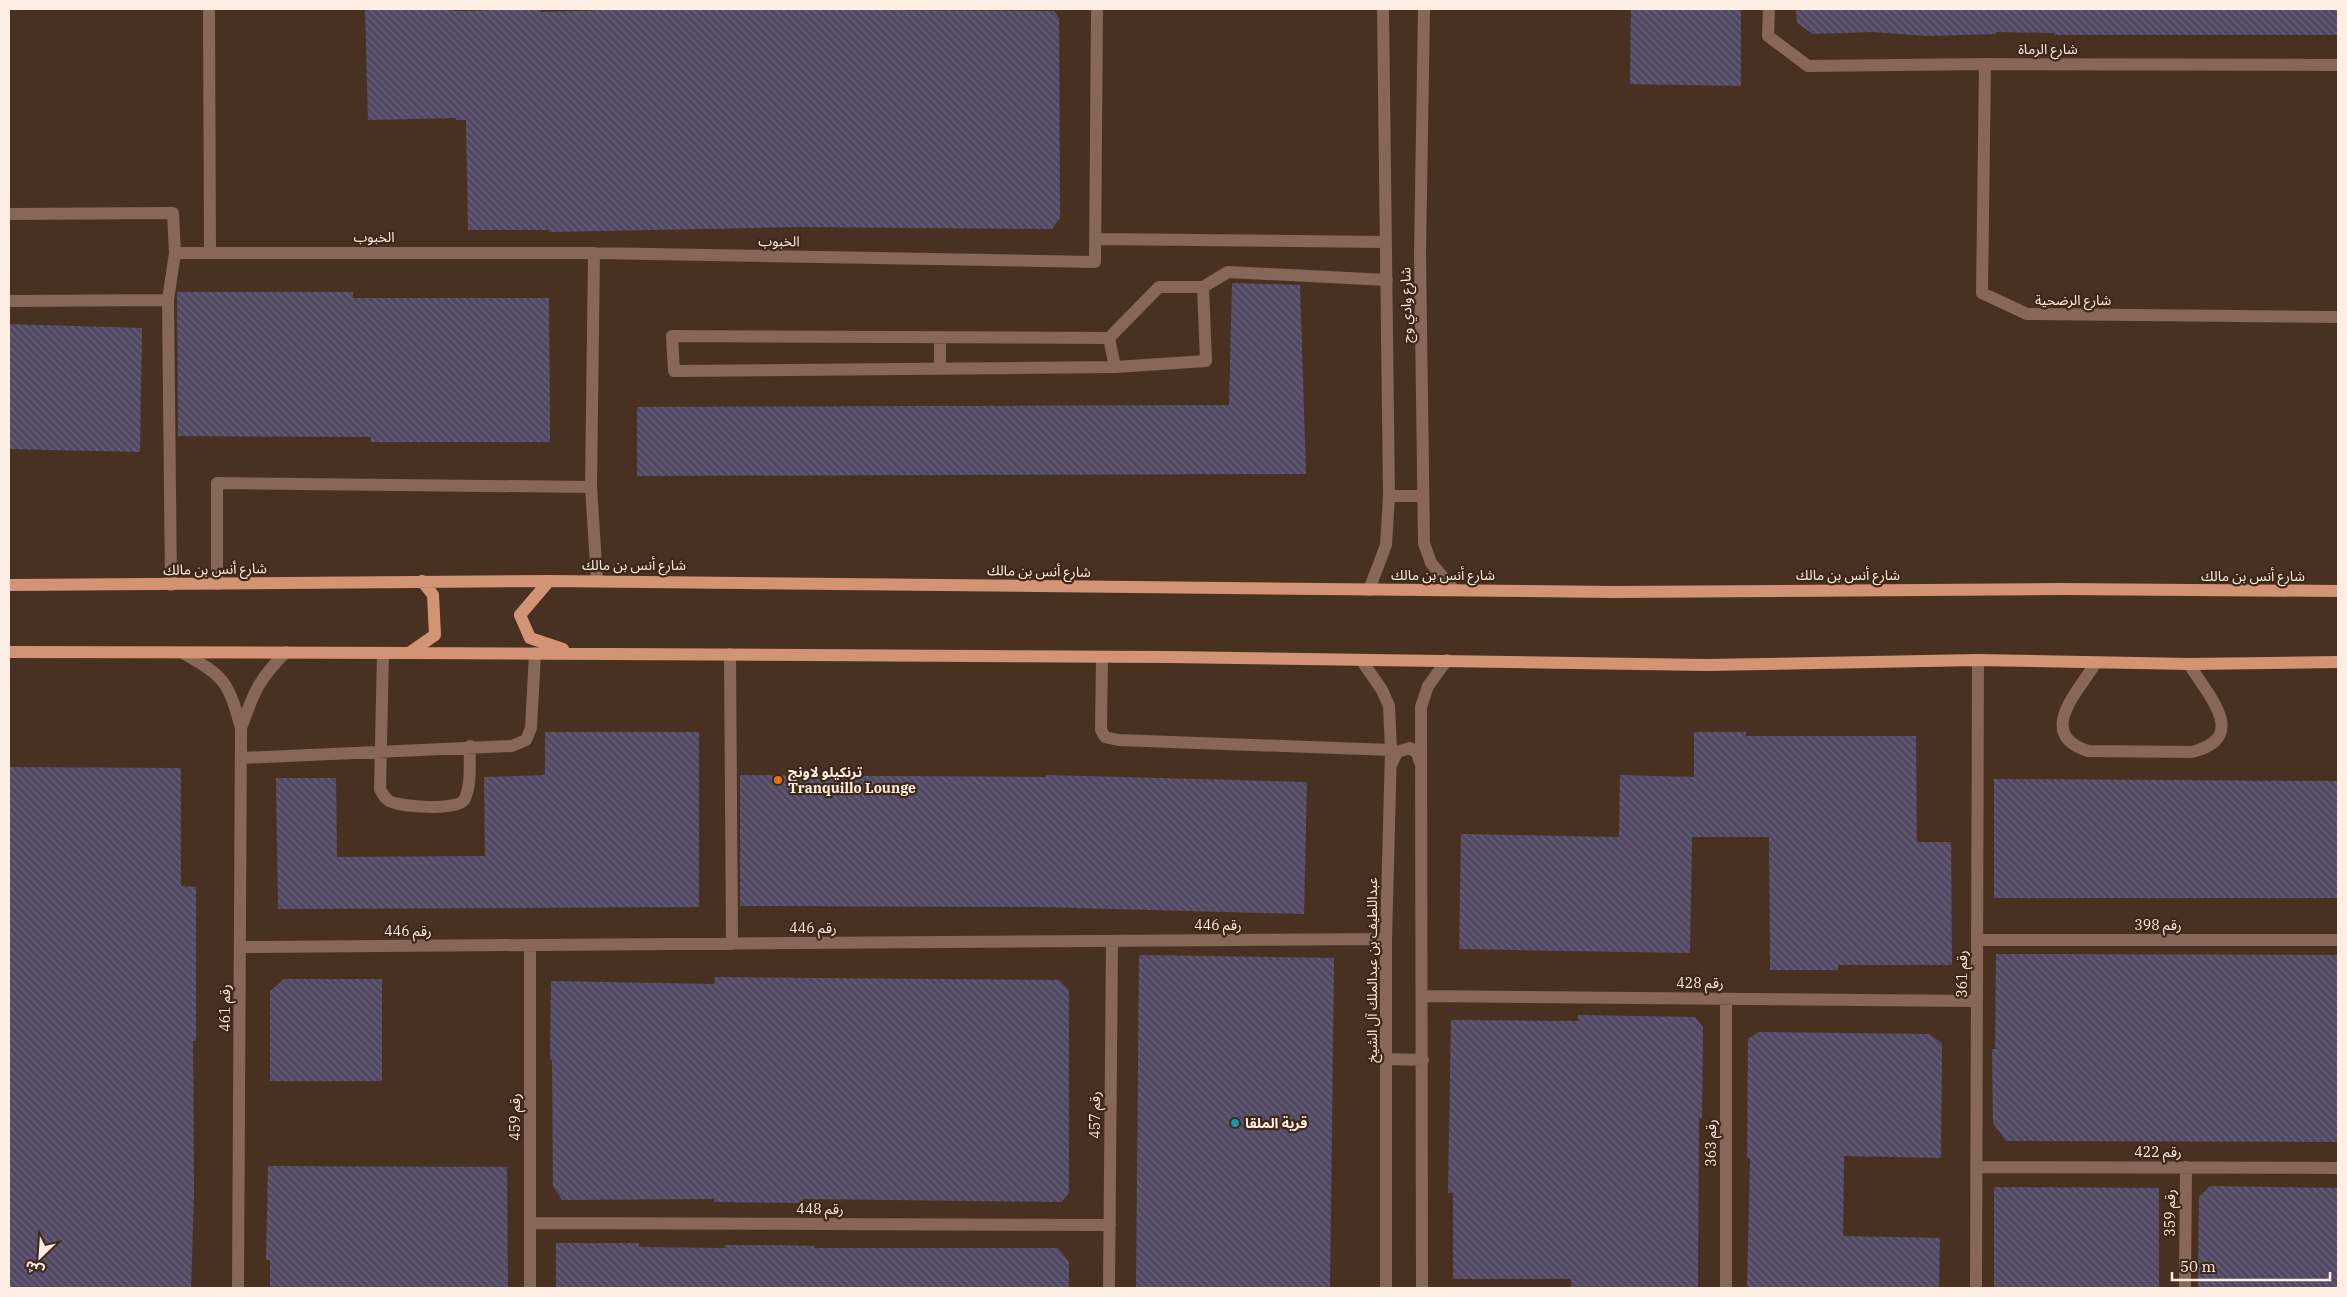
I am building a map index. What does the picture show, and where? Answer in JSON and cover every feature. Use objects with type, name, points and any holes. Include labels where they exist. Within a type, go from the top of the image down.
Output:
[{"type":"main road","name":"شارع أنس بن مالك","points":[[9,585],[596,580],[1368,590],[2338,591]]},
{"type":"main road","points":[[409,653],[436,635],[433,595],[422,581]]},
{"type":"main road","points":[[549,581],[520,615],[530,638],[575,653]]},
{"type":"main road","points":[[9,652],[730,654],[1707,664],[1978,660],[2095,664],[2338,662]]},
{"type":"street","points":[[210,9],[210,252]]},
{"type":"street","name":"الخبوب","points":[[175,253],[594,252],[1095,262],[1098,9]]},
{"type":"street","name":"شارع وادي وج","points":[[1368,590],[1386,545],[1389,496],[1383,9]]},
{"type":"street","name":"شارع وادي وج","points":[[1424,9],[1420,254],[1423,496],[1426,553],[1431,563],[1454,590]]},
{"type":"street","name":"شارع الرماة","points":[[1769,9],[1768,36],[1808,66],[1985,64],[2338,65]]},
{"type":"street","name":"شارع الرضحية","points":[[1985,64],[1982,293],[2026,314],[2338,317]]},
{"type":"street","points":[[9,214],[173,213],[175,253],[168,300],[171,585]]},
{"type":"street","points":[[1095,239],[1385,242]]},
{"type":"street","points":[[594,252],[591,487],[596,580]]},
{"type":"street","points":[[1204,287],[1206,361],[1115,367],[674,371],[672,336],[1109,338],[1159,287],[1204,287],[1228,272],[1387,280]]},
{"type":"street","points":[[9,301],[168,300]]},
{"type":"street","points":[[940,337],[940,369]]},
{"type":"street","points":[[1109,338],[1115,367]]},
{"type":"street","points":[[217,584],[217,482],[591,487]]},
{"type":"street","points":[[1389,496],[1423,496]]},
{"type":"street","points":[[241,728],[255,688],[265,672],[286,652]]},
{"type":"street","points":[[183,653],[208,667],[224,681],[241,728]]},
{"type":"street","points":[[383,653],[380,789],[387,800],[399,805],[451,807],[462,802],[468,792],[470,746]]},
{"type":"street","points":[[241,758],[382,753],[470,746],[512,746],[526,740],[531,728],[535,653]]},
{"type":"street","points":[[730,654],[732,944]]},
{"type":"street","points":[[1102,657],[1100,730],[1105,737],[1118,740],[1391,750]]},
{"type":"street","name":"عبداللطيف بن عبدالملك آل الشيخ","points":[[1362,660],[1382,690],[1388,706],[1391,750],[1386,939],[1386,1288]]},
{"type":"street","points":[[1422,1288],[1421,707],[1428,686],[1447,660]]},
{"type":"street","name":"رقم 361","points":[[1976,1288],[1978,660]]},
{"type":"street","points":[[2095,664],[2062,718],[2062,731],[2067,740],[2077,747],[2088,751],[2192,752],[2206,748],[2218,740],[2222,730],[2222,718],[2189,664]]},
{"type":"street","name":"رقم 461","points":[[238,1288],[241,728]]},
{"type":"street","points":[[1390,767],[1396,752],[1410,748],[1417,753],[1421,767]]},
{"type":"street","name":"رقم 446","points":[[240,947],[1386,939]]},
{"type":"street","name":"رقم 398","points":[[1977,940],[2338,940]]},
{"type":"street","name":"رقم 457","points":[[1109,1288],[1112,941]]},
{"type":"street","name":"رقم 459","points":[[530,945],[530,1288]]},
{"type":"street","name":"رقم 428","points":[[1422,996],[1977,1000]]},
{"type":"street","name":"رقم 363","points":[[1726,999],[1726,1288]]},
{"type":"street","points":[[1387,1059],[1423,1060]]},
{"type":"street","name":"رقم 422","points":[[1977,1167],[2338,1168]]},
{"type":"street","name":"رقم 359","points":[[2185,1288],[2186,1167]]},
{"type":"street","name":"رقم 448","points":[[530,1223],[1110,1225]]},
{"type":"building","points":[[453,9],[453,11],[541,9],[541,12],[632,9],[1054,11],[1059,18],[1060,218],[1052,229],[799,227],[549,232],[549,230],[468,230],[466,120],[456,120],[456,118],[368,120],[365,10]]},
{"type":"building","points":[[1631,9],[1741,9],[1741,86],[1630,84]]},
{"type":"building","points":[[1796,9],[2338,9],[2338,35],[2054,35],[2054,33],[1996,32],[1996,34],[1926,36],[1873,32],[1813,34],[1797,23]]},
{"type":"building","points":[[1232,283],[1300,285],[1306,474],[637,476],[637,407],[1229,405]]},
{"type":"building","points":[[177,292],[353,292],[353,298],[549,298],[550,442],[371,442],[371,437],[178,436]]},
{"type":"building","points":[[9,324],[142,328],[140,452],[9,449]]},
{"type":"building","points":[[545,732],[699,732],[699,907],[278,909],[276,778],[336,778],[337,857],[485,856],[484,777],[545,775]]},
{"type":"building","points":[[1694,732],[1746,732],[1746,736],[1916,736],[1917,842],[1951,842],[1952,965],[1838,965],[1838,970],[1770,970],[1769,837],[1692,837],[1690,953],[1459,949],[1461,834],[1619,837],[1620,775],[1694,777]]},
{"type":"building","points":[[9,767],[181,768],[181,886],[196,887],[196,1041],[193,1041],[194,1195],[191,1288],[9,1288]]},
{"type":"building","points":[[740,775],[1046,777],[1046,775],[1307,782],[1304,914],[1041,907],[740,906]]},
{"type":"building","points":[[1994,779],[2338,781],[2338,898],[1994,898]]},
{"type":"building","points":[[1996,954],[2338,955],[2338,1142],[2006,1141],[1993,1123],[1992,1049],[1995,1049]]},
{"type":"building","name":"قرية الملقا","points":[[1139,955],[1334,958],[1330,1288],[1136,1288]]},
{"type":"building","points":[[715,977],[1059,980],[1069,990],[1069,1193],[1062,1202],[803,1199],[803,1203],[714,1202],[714,1199],[562,1200],[553,1186],[552,1060],[550,1060],[551,981],[714,984]]},
{"type":"building","points":[[284,979],[382,979],[382,1081],[270,1081],[270,991]]},
{"type":"building","points":[[1578,1015],[1695,1017],[1703,1027],[1702,1118],[1699,1118],[1698,1288],[1571,1288],[1571,1279],[1453,1279],[1453,1193],[1448,1193],[1451,1020],[1578,1021]]},
{"type":"building","points":[[1759,1032],[1929,1034],[1942,1043],[1941,1158],[1844,1156],[1843,1236],[1940,1238],[1939,1288],[1747,1288],[1750,1158],[1747,1158],[1748,1039]]},
{"type":"building","points":[[268,1166],[507,1167],[508,1288],[270,1288],[270,1260],[266,1260]]},
{"type":"building","points":[[2210,1186],[2338,1188],[2338,1288],[2198,1288],[2199,1197]]},
{"type":"building","points":[[1994,1187],[2159,1188],[2159,1288],[1994,1288]]},
{"type":"building","points":[[556,1243],[639,1243],[639,1247],[725,1248],[725,1245],[771,1245],[815,1246],[815,1248],[1058,1248],[1069,1262],[1069,1288],[556,1288]]},
{"type":"place","name":"ترنكيلو لاونج Tranquillo Lounge","points":[[778,780]]},
{"type":"place","name":"قرية الملقا","points":[[1235,1123]]}]
